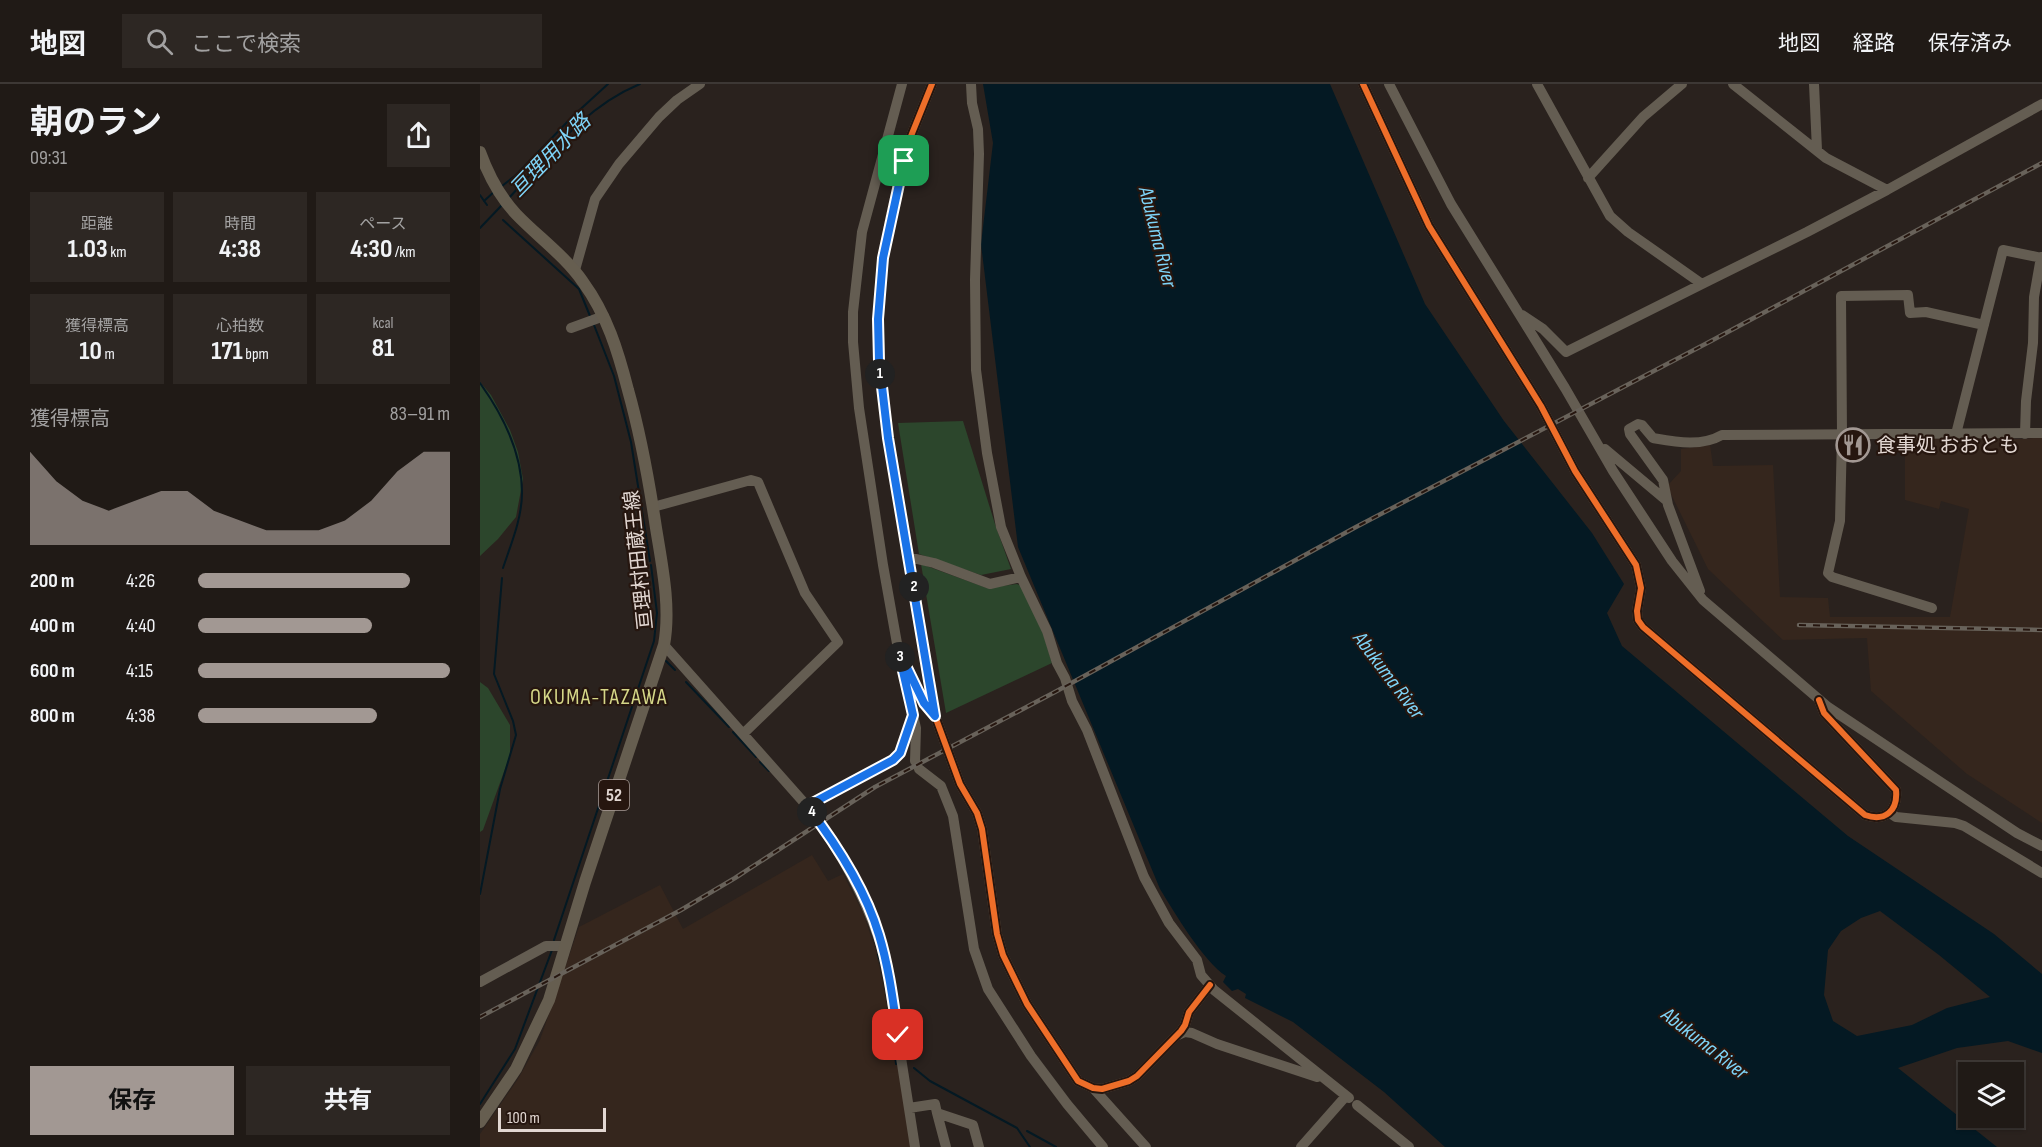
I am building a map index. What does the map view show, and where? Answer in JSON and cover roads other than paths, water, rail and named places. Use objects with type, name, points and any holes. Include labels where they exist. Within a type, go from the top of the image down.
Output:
[{"type":"main road","name":"亘理村田蔵王線","points":[[480,152],[494,183],[510,208],[575,270],[595,299],[614,341],[638,427],[653,507],[667,621],[664,645],[585,882],[549,1000],[516,1070],[480,1122]]},
{"type":"street","points":[[575,270],[595,199],[630,149],[659,117],[677,100],[700,84]]},
{"type":"street","points":[[902,84],[862,232],[853,312],[853,342],[860,419],[898,649],[916,728],[917,765],[941,786],[953,816],[974,949],[988,989],[1031,1056],[1103,1147]]},
{"type":"street","points":[[922,106],[924,84]]},
{"type":"street","points":[[932,84],[909,141],[883,258],[878,319],[882,388],[935,716],[960,784],[977,813],[982,829],[997,934],[1003,955],[1027,1004],[1078,1081],[1093,1088],[1102,1089],[1129,1082],[1137,1076],[1185,1025],[1189,1012],[1210,985]]},
{"type":"street","points":[[971,84],[972,104],[978,129],[979,154],[975,280],[976,370],[987,453],[1001,527],[1021,577],[1047,631],[1057,663],[1087,730],[1144,877],[1169,923],[1197,960],[1201,975],[1210,985],[1409,1147]]},
{"type":"street","points":[[1363,84],[1430,226],[1541,406],[1575,471],[1636,565],[1641,588],[1636,611],[1643,627],[1865,815],[1878,818],[1890,813],[1897,798],[1896,790],[1824,713],[1819,700]]},
{"type":"street","points":[[1389,84],[1451,204],[1672,561],[1703,600],[1819,700],[2017,833],[2042,846]]},
{"type":"street","points":[[1537,84],[1610,216],[1628,232],[1702,284]]},
{"type":"street","points":[[1588,178],[1643,117],[1682,84]]},
{"type":"street","points":[[1733,84],[1826,158],[1887,190]]},
{"type":"street","points":[[1814,84],[1817,150]]},
{"type":"street","points":[[1518,312],[1543,329],[1566,352],[1807,232],[2042,104]]},
{"type":"street","points":[[1956,434],[2003,250],[2042,257],[2034,297],[2033,343],[2026,402],[2025,434]]},
{"type":"street","points":[[1932,608],[1832,577],[1828,573],[1840,521],[1841,296],[1908,295],[1910,313],[1926,312],[1984,325]]},
{"type":"street","points":[[571,328],[604,316]]},
{"type":"street","points":[[1703,600],[1667,501],[1663,480],[1630,434],[1629,429],[1638,424],[1642,425],[1648,435],[1653,438],[1673,442],[1707,441],[1722,435],[2042,433]]},
{"type":"street","points":[[1598,443],[1667,501]]},
{"type":"street","points":[[653,507],[751,480],[758,482],[805,594],[838,642],[743,734]]},
{"type":"street","points":[[908,557],[934,563],[990,584],[1021,577]]},
{"type":"street","points":[[664,645],[807,806],[850,870],[867,903],[879,933],[892,989],[915,1147]]},
{"type":"street","points":[[898,649],[924,703],[935,716]]},
{"type":"street","points":[[807,806],[893,760],[900,753],[913,715]]},
{"type":"street","points":[[1890,813],[1896,817],[1964,826],[2042,873]]},
{"type":"street","points":[[480,982],[546,946],[566,946]]},
{"type":"street","points":[[1174,1036],[1185,1032],[1192,1033],[1217,1044],[1323,1079]]},
{"type":"street","points":[[1093,1088],[1146,1147]]},
{"type":"street","points":[[1301,1147],[1350,1100]]},
{"type":"street","points":[[909,1108],[935,1104],[946,1147]]},
{"type":"street","points":[[938,1113],[973,1125],[979,1147]]},
{"type":"water","name":"Abukuma River","points":[[983,84],[1330,84],[1425,304],[1504,421],[1592,533],[1624,584],[1607,613],[1622,646],[1848,836],[1994,934],[2042,974],[2042,1053],[2008,1041],[1957,1048],[1898,1068],[1958,1116],[1958,1128],[1973,1128],[1997,1147],[1445,1147],[1384,1092],[1293,1022],[1245,998],[1246,994],[1238,989],[1232,991],[1223,982],[1226,976],[1208,960],[1160,889],[1018,547],[981,244],[993,143]],"holes":[[[1880,911],[1990,997],[1947,1008],[1912,1025],[1857,1036],[1833,1021],[1824,995],[1828,950],[1841,931],[1861,918]]]},
{"type":"waterway","points":[[502,186],[608,84]]},
{"type":"waterway","name":"亘理用水路","points":[[508,199],[552,150],[584,119],[602,105],[640,84]]},
{"type":"waterway","points":[[484,201],[495,191]]},
{"type":"waterway","points":[[480,195],[487,205]]},
{"type":"waterway","points":[[480,228],[502,205]]},
{"type":"waterway","points":[[503,220],[579,289],[590,316]]},
{"type":"waterway","points":[[594,325],[614,376],[631,442],[650,561]]},
{"type":"waterway","points":[[480,383],[510,435],[521,478],[520,512],[503,568]]},
{"type":"waterway","points":[[554,940],[654,641],[657,613],[651,565]]},
{"type":"waterway","points":[[480,894],[500,789],[516,735],[513,721],[494,674],[502,578]]},
{"type":"waterway","points":[[666,661],[675,670]]},
{"type":"waterway","points":[[686,682],[729,727]]},
{"type":"waterway","points":[[733,732],[756,757]]},
{"type":"waterway","points":[[760,762],[769,771]]},
{"type":"waterway","points":[[480,1104],[515,1049],[552,950]]},
{"type":"waterway","points":[[878,955],[882,967]]},
{"type":"waterway","points":[[893,1038],[896,1064]]},
{"type":"waterway","points":[[914,1068],[930,1081],[1017,1128],[1030,1147]]},
{"type":"waterway","points":[[1027,1131],[1056,1147]]},
{"type":"railway","points":[[480,1017],[681,910],[735,878],[875,787],[1055,692],[1356,527],[1711,341],[2042,163]]},
{"type":"railway","points":[[1799,625],[2042,630]]},
{"type":"place","name":"食事処 おおとも","points":[[1853,445]]},
{"type":"district","name":"OKUMA-TAZAWA","points":[[599,696]]}]
